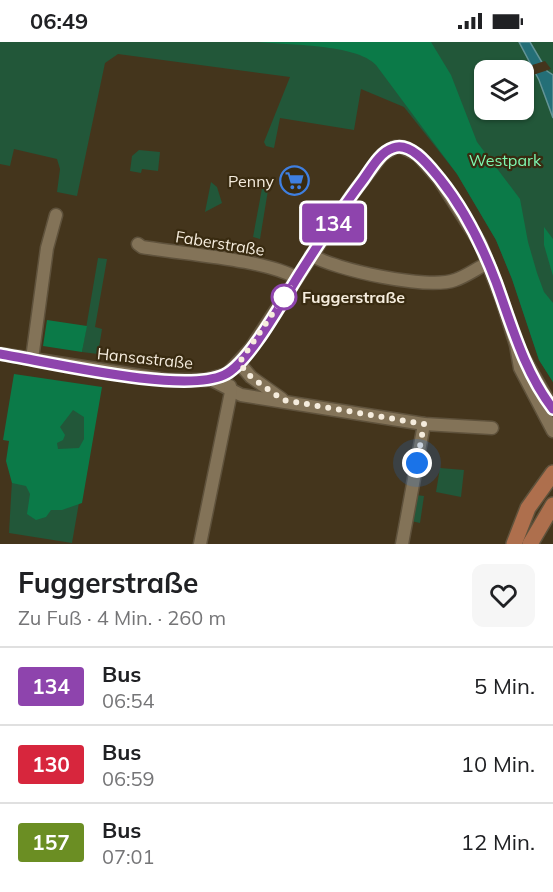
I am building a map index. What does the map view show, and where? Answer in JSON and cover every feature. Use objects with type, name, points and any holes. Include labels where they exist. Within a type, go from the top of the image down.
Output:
[{"type":"main road","points":[[514,544],[528,508],[553,473]]},
{"type":"main road","points":[[530,544],[553,505]]},
{"type":"street","points":[[210,379],[227,374],[239,363],[311,255],[382,155],[394,147],[412,151],[440,179],[470,224],[488,263],[516,345],[520,368],[553,431]]},
{"type":"street","points":[[32,359],[47,248],[56,215]]},
{"type":"street","name":"Faberstraße","points":[[138,244],[142,247],[263,267],[286,272],[297,278]]},
{"type":"street","points":[[311,255],[350,271],[438,282],[455,280],[488,263]]},
{"type":"street","points":[[516,345],[553,409]]},
{"type":"street","name":"Hansastraße","points":[[0,354],[147,378],[185,381],[210,379],[231,392],[267,399],[424,424],[492,428]]},
{"type":"street","name":"Hansastraße","points":[[239,363],[251,377],[283,400]]},
{"type":"street","points":[[200,544],[231,392],[227,374]]},
{"type":"street","points":[[402,544],[424,424]]},
{"type":"green space","name":"Westpark","points":[[0,42],[553,42],[553,382],[539,360],[512,279],[496,240],[457,174],[404,107],[361,89],[354,130],[280,118],[274,148],[266,146],[264,142],[290,77],[118,54],[105,63],[77,196],[57,192],[60,169],[57,159],[14,149],[10,166],[0,164]]},
{"type":"green space","points":[[258,42],[431,42],[451,75],[477,142],[520,199],[528,242],[537,273],[544,292],[553,303],[553,382],[539,360],[512,279],[496,240],[457,174],[376,65],[367,58],[338,49]]},
{"type":"green space","points":[[139,150],[160,152],[158,171],[142,169],[141,173],[130,171],[132,156]]},
{"type":"green space","points":[[211,182],[217,187],[222,203],[205,212]]},
{"type":"green space","points":[[263,183],[269,184],[260,239],[253,237]]},
{"type":"green space","points":[[544,227],[553,239],[553,276],[544,245]]},
{"type":"green space","points":[[98,258],[107,259],[95,327],[102,329],[98,354],[82,352]]},
{"type":"green space","points":[[47,320],[87,326],[82,352],[43,346]]},
{"type":"green space","points":[[14,374],[102,387],[82,503],[62,510],[51,510],[46,517],[36,520],[27,514],[30,494],[26,486],[12,483],[6,461],[9,441],[3,440]],"holes":[[[73,410],[84,417],[84,439],[79,448],[58,449],[57,443],[63,440],[65,435],[60,427]]]},
{"type":"green space","points":[[99,387],[72,543],[9,533],[15,427]]},
{"type":"green space","points":[[440,468],[464,470],[461,497],[436,492]]},
{"type":"green space","points":[[416,495],[424,496],[420,523],[411,521]]},
{"type":"water","points":[[519,42],[530,42],[547,71],[553,75],[553,118],[534,70],[534,60],[528,60]]},
{"type":"pier","points":[[545,61],[551,69],[534,75],[534,64]]},
{"type":"bus line","name":"134","points":[[0,354],[167,380],[205,380],[227,374],[251,348],[351,196],[382,155],[394,147],[402,147],[418,155],[440,179],[470,224],[496,282],[516,345],[537,386],[553,409]]},
{"type":"place","name":"Penny","points":[[295,181]]},
{"type":"place","name":"Fuggerstraße","points":[[284,297]]},
{"type":"route","points":[[284,297],[290,288],[239,363],[251,377],[283,400],[424,424],[417,463]]}]
